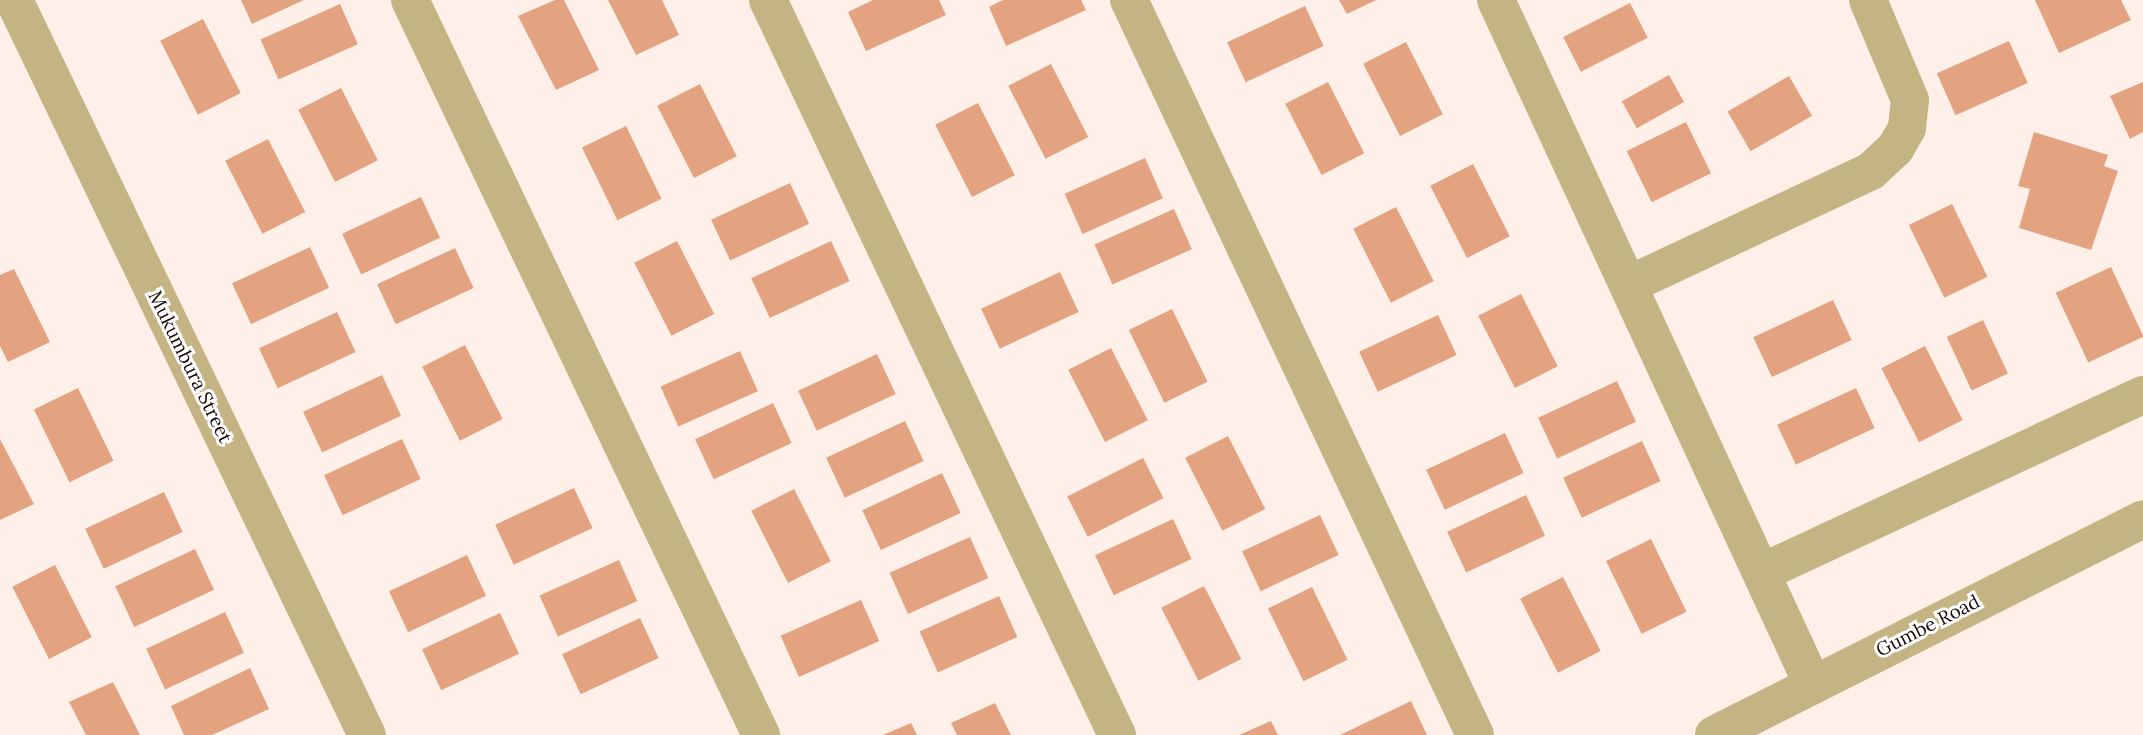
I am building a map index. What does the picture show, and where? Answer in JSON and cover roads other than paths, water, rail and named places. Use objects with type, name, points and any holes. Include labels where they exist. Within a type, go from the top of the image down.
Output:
[{"type":"street","name":"Mukumbura Street","points":[[14,0],[367,735]]},
{"type":"street","points":[[410,0],[761,735]]},
{"type":"street","points":[[768,0],[1117,735]]},
{"type":"street","points":[[1129,0],[1475,735]]},
{"type":"street","points":[[1496,0],[1813,685]]},
{"type":"street","points":[[1628,285],[1871,171],[1895,149],[1907,128],[1910,100],[1868,0]]},
{"type":"street","points":[[1763,572],[2143,395]]},
{"type":"street","name":"Gumbe Road","points":[[1714,735],[2143,519]]}]
